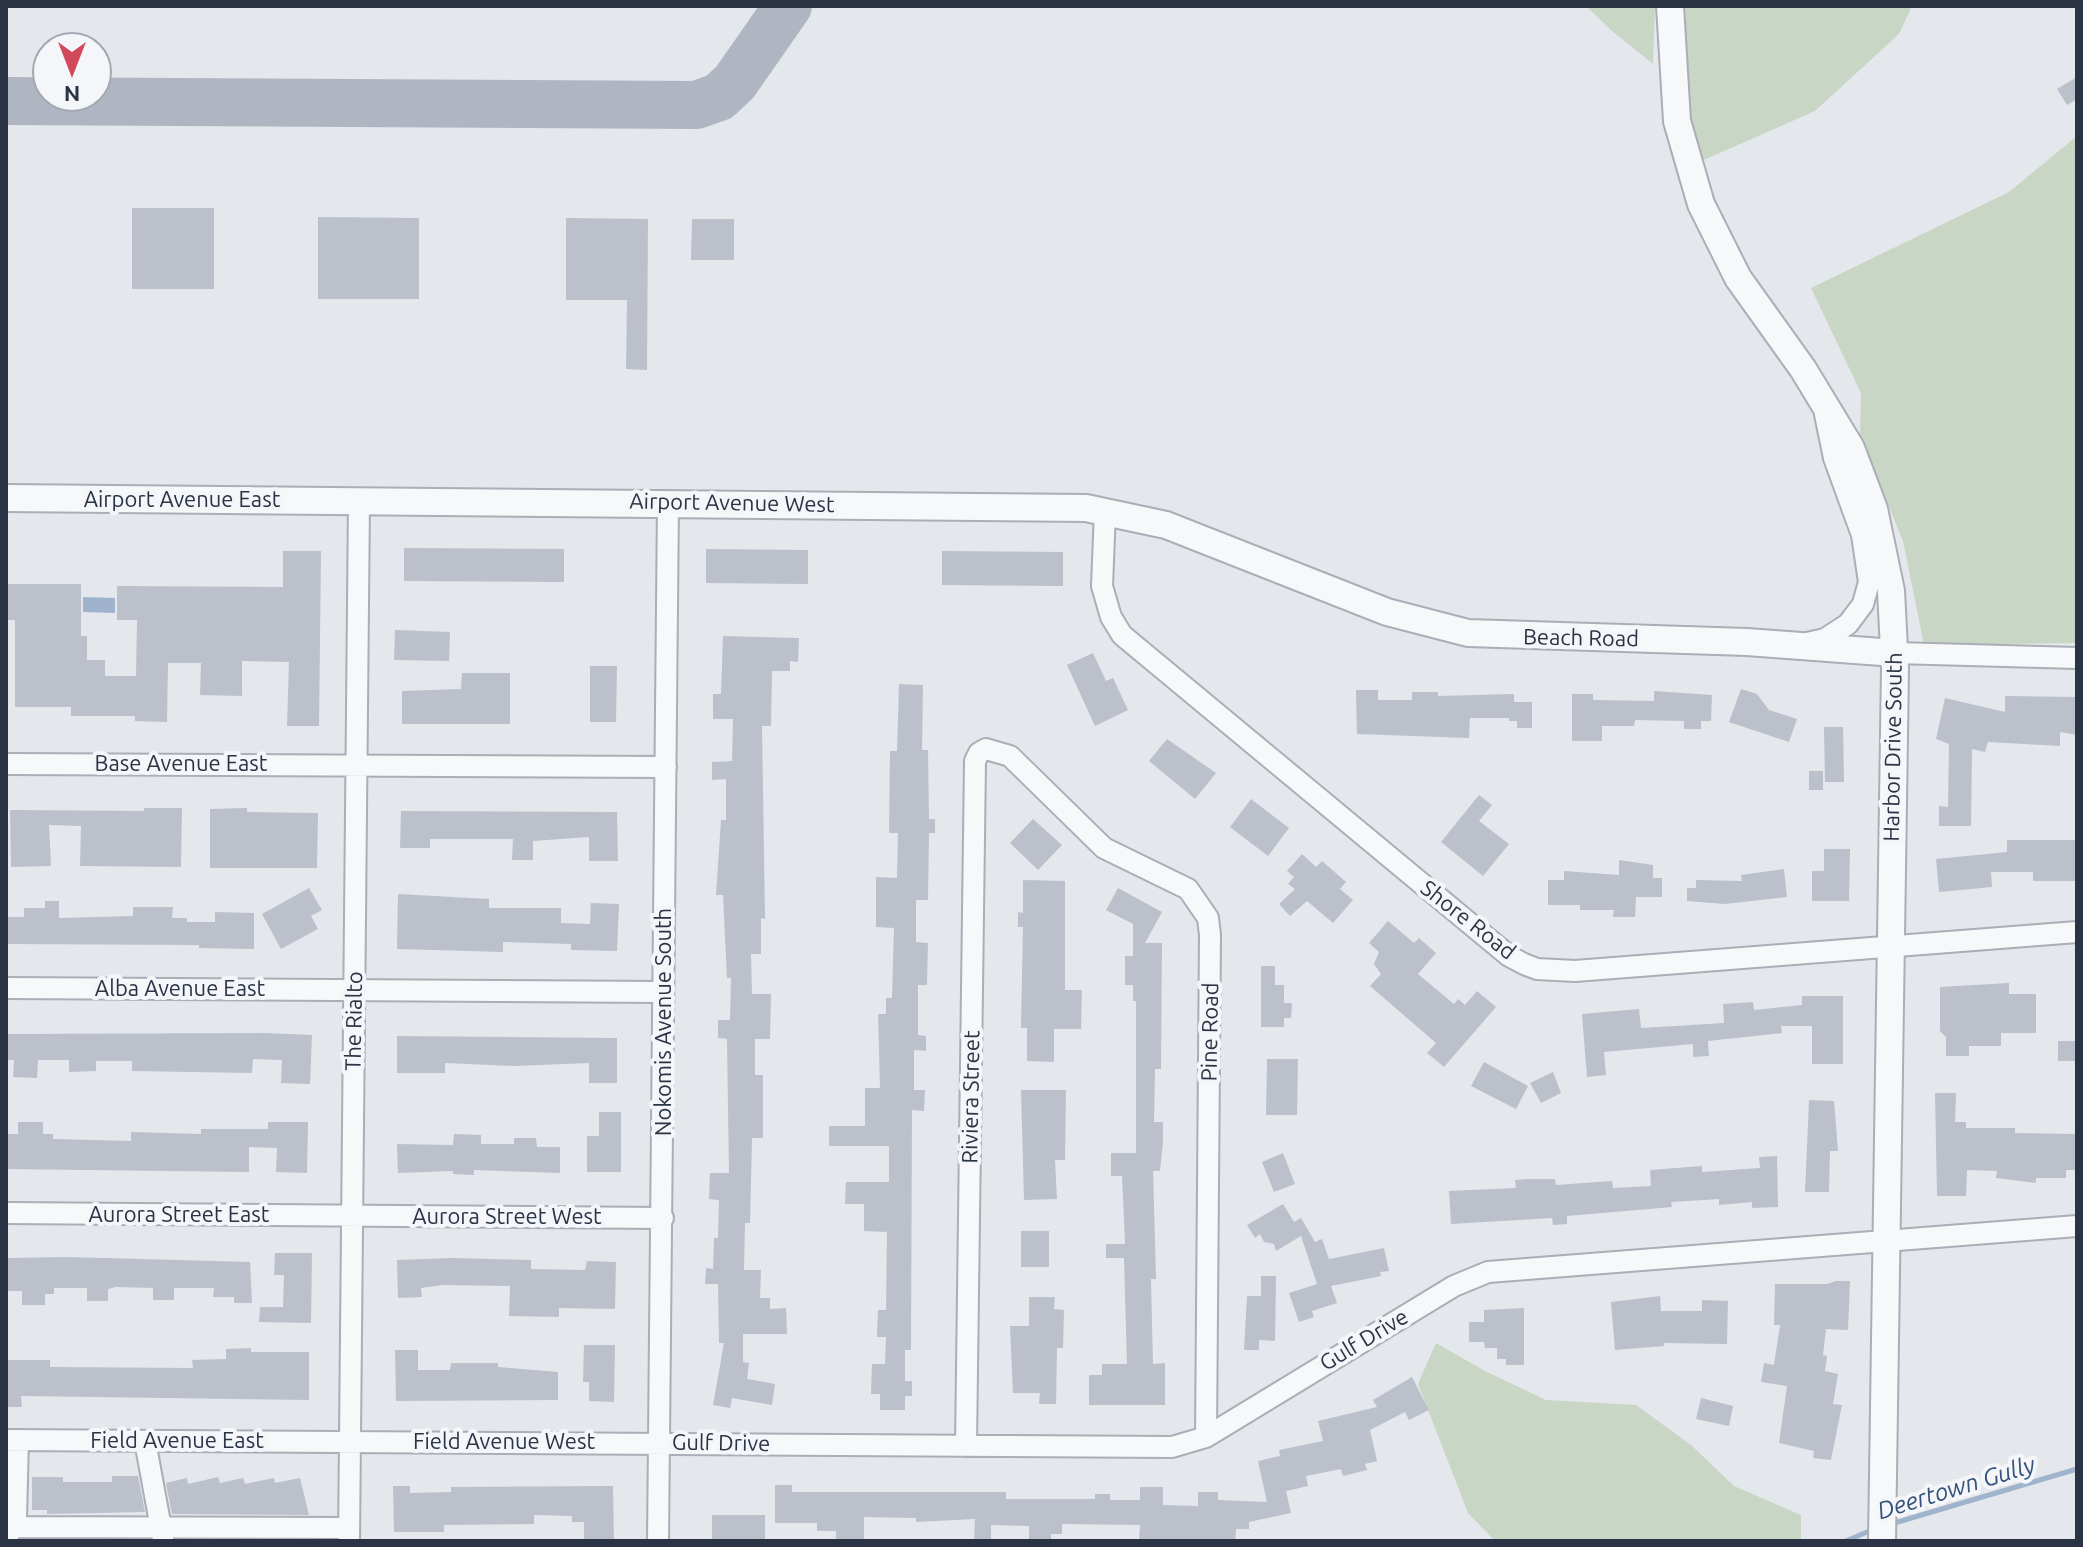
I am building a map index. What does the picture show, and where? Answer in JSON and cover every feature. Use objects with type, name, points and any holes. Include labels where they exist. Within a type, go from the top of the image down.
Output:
[{"type":"street","name":"Harbor Drive South","points":[[1670,6],[1677,121],[1701,204],[1738,278],[1820,395],[1851,448],[1874,509],[1891,591],[1895,653],[1882,1541]]},
{"type":"street","points":[[1797,645],[1825,639],[1848,624],[1863,604],[1869,582],[1862,535],[1834,458],[1820,395]]},
{"type":"street","name":"Airport Avenue East","points":[[6,498],[359,501]]},
{"type":"street","name":"Airport Avenue West","points":[[359,501],[1060,506],[1105,510]]},
{"type":"street","name":"The Rialto","points":[[349,1534],[359,501]]},
{"type":"street","name":"Nokomis Avenue South","points":[[658,1541],[668,502]]},
{"type":"street","name":"Beach Road","points":[[1105,510],[1192,534],[1387,612],[1468,633],[1797,645],[1895,653],[2077,658]]},
{"type":"street","name":"Shore Road","points":[[1105,510],[1102,586],[1111,617],[1122,635],[1509,956],[1537,969],[1575,971],[2077,932]]},
{"type":"street","name":"Pine Road","points":[[982,750],[998,750],[1010,756],[1089,836],[1104,848],[1188,889],[1208,918],[1206,1437]]},
{"type":"street","name":"Riviera Street","points":[[966,1446],[975,761],[982,750]]},
{"type":"street","name":"Base Avenue East","points":[[6,764],[666,767]]},
{"type":"street","name":"Alba Avenue East","points":[[6,988],[663,992]]},
{"type":"street","name":"Aurora Street East","points":[[6,1213],[351,1216]]},
{"type":"street","name":"Aurora Street West","points":[[351,1216],[663,1218]]},
{"type":"street","name":"Gulf Drive","points":[[660,1442],[1172,1447],[1206,1437],[1470,1277],[1513,1268],[2077,1226]]},
{"type":"street","points":[[12,1440],[8,1531],[163,1535],[349,1534]]},
{"type":"street","name":"Field Avenue East","points":[[12,1440],[348,1441]]},
{"type":"street","points":[[145,1441],[163,1535]]},
{"type":"street","name":"Field Avenue West","points":[[348,1441],[660,1442]]},
{"type":"green space","points":[[1586,6],[1655,6],[1653,64],[1612,31]]},
{"type":"green space","points":[[1680,6],[1912,6],[1899,34],[1815,111],[1697,163],[1690,137]]},
{"type":"green space","points":[[2077,136],[2077,643],[1924,645],[1903,541],[1860,435],[1861,393],[1811,288],[2009,192]]},
{"type":"green space","points":[[1436,1343],[1546,1400],[1636,1405],[1691,1445],[1734,1486],[1801,1515],[1801,1541],[1495,1541],[1468,1513],[1418,1384]]},
{"type":"water","points":[[83,597],[115,598],[115,613],[83,612]]},
{"type":"building","points":[[2077,77],[2077,99],[2067,105],[2057,89]]},
{"type":"building","points":[[132,208],[214,208],[214,289],[132,289]]},
{"type":"building","points":[[318,217],[419,218],[419,299],[318,299]]},
{"type":"building","points":[[566,218],[648,219],[647,370],[626,369],[627,300],[566,300]]},
{"type":"building","points":[[692,219],[734,219],[734,260],[691,260]]},
{"type":"building","points":[[404,548],[564,549],[564,582],[404,581]]},
{"type":"building","points":[[706,549],[808,550],[808,584],[706,583]]},
{"type":"building","points":[[283,551],[321,551],[319,726],[287,726],[289,662],[242,661],[242,696],[200,695],[201,663],[168,663],[167,722],[135,721],[135,716],[71,716],[71,707],[15,707],[15,620],[6,620],[6,584],[81,584],[81,636],[87,636],[87,660],[105,660],[105,676],[136,676],[137,620],[117,620],[117,586],[283,587]]},
{"type":"building","points":[[942,551],[1063,552],[1063,586],[942,585]]},
{"type":"building","points":[[395,630],[450,632],[449,661],[394,660]]},
{"type":"building","points":[[723,636],[799,638],[798,662],[790,661],[790,671],[772,671],[771,726],[762,726],[765,919],[761,918],[761,954],[751,954],[752,994],[771,994],[770,1039],[755,1039],[755,1075],[763,1075],[763,1138],[752,1138],[750,1223],[745,1223],[744,1270],[761,1270],[760,1298],[770,1298],[770,1309],[786,1308],[787,1334],[743,1334],[743,1362],[749,1363],[747,1379],[775,1384],[772,1405],[732,1398],[730,1408],[713,1405],[724,1343],[719,1343],[718,1284],[705,1284],[706,1268],[713,1269],[714,1238],[718,1238],[719,1200],[709,1199],[710,1173],[729,1173],[727,1039],[718,1038],[718,1020],[730,1020],[731,978],[727,978],[723,895],[716,895],[721,820],[726,820],[726,779],[712,780],[712,762],[732,761],[733,719],[713,719],[713,694],[721,694]]},
{"type":"building","points":[[1093,653],[1106,681],[1113,678],[1128,710],[1095,726],[1067,665]]},
{"type":"building","points":[[590,666],[617,666],[616,722],[590,722]]},
{"type":"building","points":[[462,673],[510,673],[510,724],[402,724],[402,691],[461,689]]},
{"type":"building","points":[[899,684],[923,685],[922,750],[928,750],[929,819],[935,819],[935,833],[929,833],[928,900],[916,900],[916,942],[928,943],[927,985],[918,985],[918,1035],[926,1036],[926,1051],[914,1050],[914,1090],[925,1090],[924,1111],[912,1110],[911,1350],[905,1350],[905,1381],[912,1381],[912,1396],[905,1396],[905,1410],[880,1410],[880,1394],[871,1394],[872,1364],[885,1364],[886,1337],[877,1337],[878,1310],[886,1310],[887,1232],[864,1231],[864,1204],[845,1204],[846,1182],[889,1182],[889,1146],[829,1146],[829,1126],[865,1126],[865,1088],[880,1088],[878,1014],[886,1014],[886,998],[892,998],[894,928],[876,927],[876,877],[897,878],[898,833],[889,833],[890,751],[897,751]]},
{"type":"building","points":[[1741,689],[1757,694],[1769,710],[1797,719],[1789,742],[1729,722]]},
{"type":"building","points":[[1356,690],[1378,690],[1378,700],[1412,700],[1412,692],[1438,692],[1438,696],[1514,694],[1514,702],[1532,702],[1532,728],[1517,728],[1517,721],[1509,721],[1509,718],[1470,718],[1469,738],[1357,734]]},
{"type":"building","points":[[1654,691],[1712,695],[1711,721],[1701,721],[1701,729],[1684,729],[1684,721],[1635,720],[1634,726],[1602,726],[1602,741],[1572,741],[1572,694],[1593,694],[1593,700],[1654,701]]},
{"type":"building","points":[[2005,696],[2077,697],[2077,735],[2060,732],[2060,746],[1988,742],[1985,752],[1972,749],[1971,826],[1939,826],[1939,806],[1948,807],[1949,744],[1936,739],[1945,698],[2005,712]]},
{"type":"building","points":[[1824,727],[1843,727],[1844,782],[1825,782]]},
{"type":"building","points":[[1167,739],[1216,773],[1195,799],[1149,761]]},
{"type":"building","points":[[1809,771],[1823,771],[1823,790],[1809,790]]},
{"type":"building","points":[[1479,795],[1492,805],[1479,821],[1509,844],[1483,876],[1441,842]]},
{"type":"building","points":[[1251,799],[1289,828],[1268,856],[1230,827]]},
{"type":"building","points":[[144,808],[182,808],[181,867],[80,866],[81,826],[49,825],[51,866],[11,867],[10,810],[144,811]]},
{"type":"building","points":[[247,808],[247,812],[318,813],[317,868],[210,868],[210,809]]},
{"type":"building","points":[[401,811],[617,812],[618,861],[589,861],[589,837],[533,841],[533,860],[512,860],[513,839],[430,839],[430,848],[400,848]]},
{"type":"building","points":[[1033,819],[1062,845],[1038,870],[1010,843]]},
{"type":"building","points":[[2007,840],[2077,840],[2077,881],[2033,881],[2033,872],[1991,872],[1992,887],[1939,892],[1936,859],[2007,852]]},
{"type":"building","points":[[1824,849],[1850,849],[1849,901],[1812,901],[1812,871],[1824,871]]},
{"type":"building","points":[[1302,854],[1316,867],[1322,861],[1346,882],[1340,889],[1353,900],[1333,923],[1307,901],[1290,916],[1279,904],[1295,889],[1288,884],[1294,877],[1287,871]]},
{"type":"building","points":[[1619,860],[1653,865],[1653,878],[1662,878],[1662,897],[1636,897],[1635,917],[1613,917],[1614,910],[1580,910],[1580,905],[1548,905],[1548,880],[1564,880],[1564,871],[1619,875]]},
{"type":"building","points":[[1784,869],[1787,897],[1725,904],[1687,901],[1687,888],[1696,888],[1696,880],[1742,881],[1741,875]]},
{"type":"building","points":[[1023,880],[1065,881],[1065,990],[1082,990],[1081,1029],[1054,1029],[1054,1062],[1027,1061],[1027,1028],[1021,1028],[1023,927],[1018,927],[1018,912],[1023,913]]},
{"type":"building","points":[[309,888],[322,910],[311,916],[318,929],[281,949],[262,914]]},
{"type":"building","points":[[1118,888],[1162,912],[1145,943],[1162,943],[1161,1069],[1155,1069],[1154,1122],[1163,1122],[1163,1142],[1160,1171],[1153,1171],[1156,1279],[1151,1279],[1153,1364],[1165,1363],[1165,1405],[1089,1405],[1089,1375],[1102,1375],[1102,1364],[1127,1364],[1124,1258],[1106,1258],[1106,1244],[1125,1244],[1122,1176],[1111,1176],[1111,1153],[1136,1153],[1136,1001],[1133,1001],[1133,985],[1125,985],[1125,956],[1133,956],[1133,924],[1106,910]]},
{"type":"building","points":[[398,894],[489,899],[489,908],[561,908],[561,923],[590,924],[591,903],[619,904],[617,951],[571,950],[571,944],[503,942],[503,952],[397,949]]},
{"type":"building","points":[[45,901],[59,901],[59,918],[133,916],[133,907],[173,907],[172,918],[187,918],[187,922],[215,922],[215,912],[254,913],[254,949],[199,948],[199,945],[6,944],[6,917],[24,917],[24,908],[45,908]]},
{"type":"building","points":[[1388,921],[1414,943],[1419,938],[1436,953],[1418,974],[1454,1004],[1458,999],[1465,1005],[1477,991],[1496,1007],[1444,1067],[1427,1053],[1436,1043],[1370,986],[1381,974],[1374,964],[1379,952],[1369,943]]},
{"type":"building","points":[[1261,966],[1275,966],[1275,985],[1284,985],[1284,1003],[1292,1003],[1291,1018],[1284,1018],[1284,1027],[1261,1027]]},
{"type":"building","points":[[2009,983],[2009,994],[2036,994],[2036,1033],[2001,1033],[2001,1046],[1969,1046],[1969,1056],[1946,1056],[1946,1037],[1940,1031],[1940,987]]},
{"type":"building","points":[[1802,996],[1843,996],[1843,1064],[1812,1064],[1812,1026],[1781,1026],[1782,1033],[1708,1041],[1709,1056],[1693,1057],[1693,1044],[1604,1052],[1606,1075],[1587,1077],[1582,1014],[1639,1009],[1641,1028],[1724,1023],[1723,1004],[1753,1002],[1754,1010],[1802,1005]]},
{"type":"building","points":[[6,1034],[312,1035],[310,1084],[281,1083],[282,1060],[253,1059],[252,1073],[132,1071],[132,1061],[96,1061],[96,1071],[69,1072],[69,1060],[38,1060],[37,1078],[13,1077],[14,1060],[6,1060]]},
{"type":"building","points":[[397,1036],[617,1038],[617,1083],[589,1083],[589,1063],[514,1066],[445,1063],[445,1073],[397,1073]]},
{"type":"building","points":[[2058,1041],[2077,1041],[2077,1061],[2058,1061]]},
{"type":"building","points":[[1267,1059],[1298,1059],[1297,1115],[1266,1115]]},
{"type":"building","points":[[1484,1062],[1528,1086],[1516,1109],[1471,1086]]},
{"type":"building","points":[[1553,1072],[1561,1093],[1541,1103],[1530,1083]]},
{"type":"building","points":[[1021,1090],[1066,1090],[1065,1160],[1055,1160],[1057,1199],[1024,1200]]},
{"type":"building","points":[[1935,1093],[1956,1093],[1955,1122],[1966,1122],[1966,1128],[2015,1128],[2015,1133],[2077,1134],[2077,1170],[2066,1170],[2066,1178],[2036,1178],[2036,1183],[1996,1178],[1997,1171],[1967,1170],[1966,1196],[1937,1196]]},
{"type":"building","points":[[1809,1100],[1834,1101],[1838,1151],[1830,1151],[1829,1192],[1805,1192]]},
{"type":"building","points":[[599,1112],[621,1112],[621,1172],[587,1172],[587,1136],[599,1136]]},
{"type":"building","points":[[18,1122],[43,1122],[43,1134],[53,1134],[53,1139],[131,1141],[131,1132],[201,1134],[201,1129],[268,1129],[268,1122],[308,1122],[307,1173],[276,1172],[277,1148],[249,1147],[249,1172],[6,1169],[6,1134],[18,1134]]},
{"type":"building","points":[[454,1134],[481,1135],[481,1144],[514,1144],[514,1138],[536,1138],[537,1147],[560,1147],[560,1173],[474,1170],[474,1175],[453,1174],[453,1171],[398,1173],[397,1144],[453,1145]]},
{"type":"building","points":[[1283,1153],[1295,1184],[1274,1192],[1262,1162]]},
{"type":"building","points":[[1777,1156],[1778,1207],[1752,1208],[1752,1202],[1719,1205],[1719,1199],[1671,1202],[1672,1207],[1567,1216],[1567,1224],[1553,1225],[1552,1218],[1451,1224],[1449,1191],[1516,1188],[1515,1180],[1529,1179],[1555,1179],[1556,1185],[1612,1181],[1613,1188],[1651,1186],[1650,1170],[1702,1166],[1702,1172],[1760,1168],[1759,1157]]},
{"type":"building","points":[[1283,1204],[1294,1222],[1301,1218],[1315,1242],[1322,1239],[1329,1259],[1384,1248],[1389,1271],[1380,1272],[1381,1276],[1331,1286],[1337,1303],[1312,1311],[1314,1317],[1299,1322],[1289,1293],[1317,1284],[1301,1236],[1276,1251],[1274,1244],[1264,1242],[1260,1234],[1255,1238],[1247,1225]]},
{"type":"building","points":[[1021,1231],[1049,1231],[1049,1267],[1021,1267]]},
{"type":"building","points":[[275,1253],[312,1253],[311,1323],[259,1322],[260,1307],[283,1307],[284,1275],[274,1275]]},
{"type":"building","points":[[6,1258],[250,1262],[252,1303],[234,1303],[234,1297],[213,1297],[214,1288],[174,1288],[174,1300],[153,1300],[153,1288],[116,1287],[108,1289],[108,1301],[87,1301],[87,1288],[54,1288],[54,1294],[45,1294],[45,1305],[22,1305],[22,1291],[6,1291]]},
{"type":"building","points":[[397,1260],[531,1260],[531,1269],[585,1270],[587,1261],[616,1262],[615,1309],[559,1308],[559,1317],[509,1316],[510,1286],[443,1285],[421,1288],[422,1297],[398,1298]]},
{"type":"building","points":[[1261,1276],[1276,1276],[1275,1341],[1259,1340],[1259,1350],[1244,1350],[1247,1296],[1261,1296]]},
{"type":"building","points":[[1850,1281],[1848,1330],[1826,1329],[1823,1355],[1827,1356],[1825,1371],[1838,1374],[1833,1404],[1842,1405],[1831,1460],[1813,1458],[1814,1451],[1779,1443],[1787,1386],[1761,1382],[1764,1363],[1774,1365],[1780,1325],[1774,1325],[1775,1284],[1827,1284]]},
{"type":"building","points":[[1660,1296],[1661,1311],[1702,1311],[1702,1300],[1728,1301],[1727,1344],[1664,1343],[1664,1346],[1615,1350],[1611,1302]]},
{"type":"building","points":[[1029,1297],[1055,1297],[1054,1309],[1064,1310],[1063,1348],[1057,1348],[1056,1404],[1039,1404],[1040,1393],[1013,1393],[1010,1326],[1029,1326]]},
{"type":"building","points":[[1524,1308],[1524,1365],[1506,1365],[1506,1359],[1497,1359],[1497,1348],[1485,1348],[1484,1342],[1469,1342],[1469,1322],[1484,1322],[1484,1310]]},
{"type":"building","points":[[584,1345],[615,1345],[614,1402],[589,1401],[589,1382],[583,1382]]},
{"type":"building","points":[[251,1348],[251,1352],[309,1352],[309,1400],[21,1396],[22,1407],[6,1407],[6,1360],[50,1360],[50,1367],[193,1368],[192,1360],[226,1359],[226,1349]]},
{"type":"building","points":[[395,1350],[418,1350],[418,1370],[450,1370],[451,1363],[498,1363],[498,1367],[558,1372],[558,1400],[396,1401]]},
{"type":"building","points":[[1412,1377],[1429,1410],[1409,1420],[1405,1412],[1370,1430],[1377,1461],[1365,1464],[1367,1470],[1343,1476],[1341,1469],[1306,1476],[1308,1486],[1286,1491],[1291,1513],[1249,1522],[1249,1529],[1236,1529],[1235,1541],[1139,1541],[1140,1525],[1062,1524],[1062,1534],[1051,1534],[1051,1541],[1029,1541],[1029,1526],[991,1525],[991,1541],[974,1541],[975,1519],[916,1522],[916,1518],[864,1517],[864,1540],[836,1540],[836,1531],[817,1531],[817,1523],[775,1523],[775,1485],[792,1485],[792,1492],[1006,1492],[1006,1499],[1095,1499],[1095,1494],[1110,1494],[1110,1500],[1140,1500],[1140,1487],[1163,1487],[1163,1505],[1198,1506],[1198,1492],[1218,1492],[1218,1500],[1267,1502],[1258,1461],[1280,1456],[1279,1450],[1323,1441],[1318,1421],[1377,1407],[1373,1400]]},
{"type":"building","points":[[1701,1398],[1733,1406],[1729,1426],[1696,1419]]},
{"type":"building","points":[[112,1476],[138,1476],[145,1512],[47,1514],[47,1510],[32,1510],[32,1477],[63,1477],[63,1482],[112,1482]]},
{"type":"building","points":[[218,1477],[220,1483],[243,1478],[245,1484],[274,1478],[275,1483],[300,1478],[309,1515],[172,1514],[166,1483],[187,1478],[188,1484]]},
{"type":"building","points":[[393,1486],[410,1486],[410,1493],[451,1492],[451,1487],[613,1486],[614,1541],[584,1541],[584,1522],[572,1522],[572,1516],[534,1515],[534,1524],[444,1525],[444,1532],[394,1532]]},
{"type":"building","points":[[712,1515],[765,1515],[765,1541],[712,1541]]},
{"type":"waterway","name":"Deertown Gully","points":[[1891,1524],[2077,1469]]},
{"type":"waterway","name":"Deertown Gully","points":[[1846,1541],[1874,1529]]},
{"type":"taxiway","points":[[6,101],[696,105],[719,97],[735,82],[788,6]]}]
